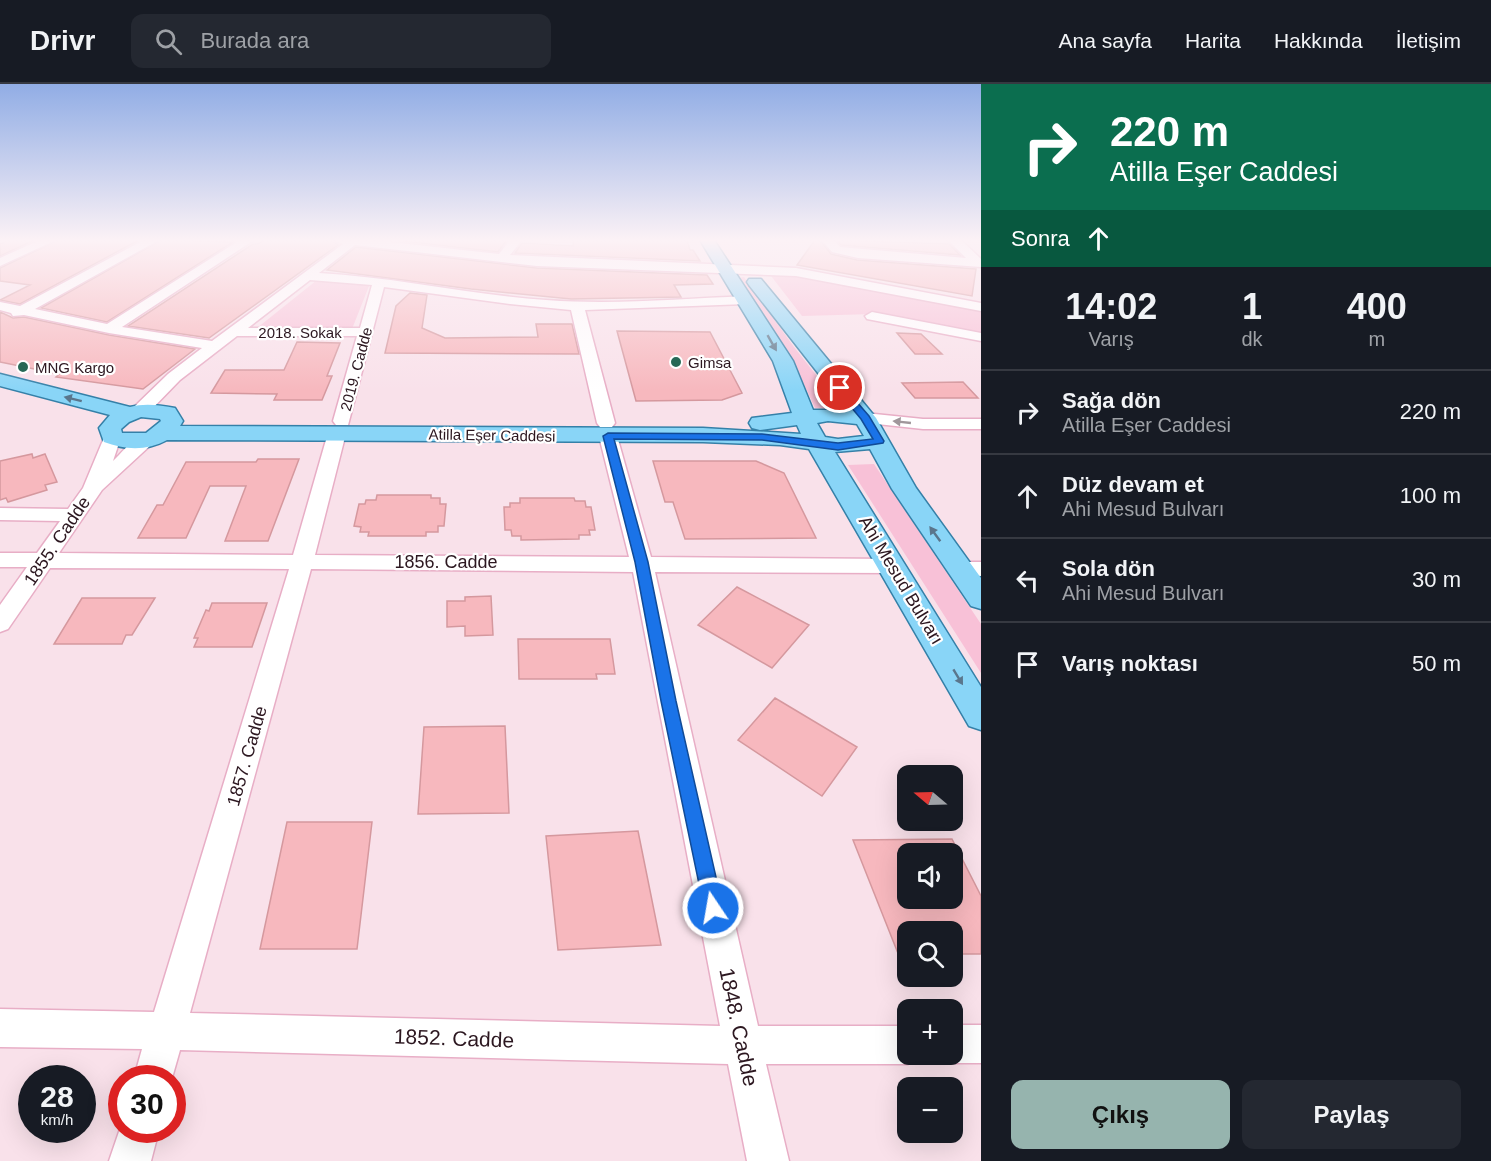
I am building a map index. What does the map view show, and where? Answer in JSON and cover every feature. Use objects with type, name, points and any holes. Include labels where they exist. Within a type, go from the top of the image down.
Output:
[{"type":"main road","name":"Ahi Mesud Bulvarı","points":[[743,290],[746,300],[783,361],[794,384],[804,418],[981,716]]},
{"type":"main road","name":"Ahi Mesud Bulvarı","points":[[755,290],[783,319],[865,418],[904,489],[970,569],[981,599]]},
{"type":"main road","name":"Atilla Eşer Caddesi","points":[[0,380],[152,421],[340,427],[607,430],[762,437],[820,445]]},
{"type":"main road","points":[[0,396],[111,432],[125,441],[152,421]]},
{"type":"main road","points":[[804,418],[828,415],[865,418]]},
{"type":"main road","name":"Atilla Eşer Caddesi","points":[[607,430],[778,423],[804,418]]},
{"type":"main road","points":[[111,432],[114,422],[152,421]]},
{"type":"main road","points":[[820,445],[850,447],[879,441]]},
{"type":"street","points":[[4,313],[23,310],[60,290]]},
{"type":"street","points":[[109,329],[170,290]]},
{"type":"street","name":"1855. Cadde","points":[[0,623],[93,488],[152,421],[174,377],[290,290]]},
{"type":"street","name":"2019. Cadde","points":[[340,427],[377,290]]},
{"type":"street","points":[[460,290],[577,306],[746,300]]},
{"type":"street","points":[[895,290],[981,306]]},
{"type":"street","name":"1848. Cadde","points":[[577,306],[642,562],[669,701],[768,1161]]},
{"type":"street","points":[[23,310],[109,329],[215,346]]},
{"type":"street","points":[[872,316],[981,338]]},
{"type":"street","name":"2018. Sokak","points":[[234,332],[366,332]]},
{"type":"street","points":[[865,418],[923,424],[981,424]]},
{"type":"street","name":"1857. Cadde","points":[[157,1065],[340,427]]},
{"type":"street","name":"1855. Cadde","points":[[93,488],[111,432]]},
{"type":"street","points":[[879,441],[920,436],[981,436]]},
{"type":"street","points":[[0,514],[74,515]]},
{"type":"street","name":"1856. Cadde","points":[[0,560],[642,562],[892,566]]},
{"type":"street","name":"1852. Cadde","points":[[0,1028],[167,1030],[743,1046],[897,1045]]},
{"type":"street","points":[[963,1044],[981,1044]]},
{"type":"street","points":[[130,1161],[135,1143]]},
{"type":"shaded area","points":[[304,290],[367,290],[352,329],[257,328]]},
{"type":"shaded area","points":[[747,290],[753,290],[843,409],[815,408],[792,359]]},
{"type":"shaded area","points":[[782,290],[880,290],[981,310],[981,334],[874,314],[802,316]]},
{"type":"shaded area","points":[[874,464],[981,624],[981,673],[848,465]]},
{"type":"building","points":[[19,290],[46,290],[20,304],[0,300]]},
{"type":"building","points":[[72,290],[157,290],[107,322],[41,308]]},
{"type":"building","points":[[182,290],[275,290],[209,338],[128,326]]},
{"type":"building","points":[[484,290],[677,290],[681,297],[571,299]]},
{"type":"building","points":[[940,290],[973,290],[972,296]]},
{"type":"building","points":[[410,293],[427,295],[422,328],[445,338],[538,337],[536,324],[572,324],[579,354],[385,353],[396,306]]},
{"type":"building","points":[[0,312],[13,318],[24,317],[109,335],[195,349],[143,389],[56,377],[59,374],[0,362]]},
{"type":"building","name":"Gimsa","points":[[617,331],[710,332],[742,393],[722,400],[636,401]]},
{"type":"building","points":[[897,333],[921,334],[942,354],[915,354]]},
{"type":"building","points":[[297,342],[340,343],[327,376],[332,376],[322,400],[274,400],[277,394],[211,393],[225,370],[284,370]]},
{"type":"building","points":[[963,382],[978,398],[915,398],[902,383]]},
{"type":"building","points":[[32,454],[33,458],[45,454],[57,482],[45,485],[47,490],[8,502],[6,498],[0,500],[0,461]]},
{"type":"building","points":[[258,459],[299,459],[268,541],[225,541],[246,486],[210,486],[186,538],[138,538],[157,505],[163,505],[186,462],[256,462]]},
{"type":"building","points":[[653,461],[756,461],[784,473],[816,538],[685,539],[673,502],[665,502]]},
{"type":"building","points":[[377,495],[431,495],[431,498],[440,498],[440,504],[446,504],[444,526],[438,526],[438,532],[426,532],[426,536],[368,536],[369,532],[360,532],[361,527],[354,526],[359,504],[365,504],[366,500],[376,500]]},
{"type":"building","points":[[520,498],[574,498],[575,501],[585,501],[586,507],[591,507],[595,530],[589,530],[590,535],[579,535],[579,539],[521,540],[521,536],[512,536],[511,530],[505,530],[504,507],[510,507],[510,503],[520,503]]},
{"type":"building","points":[[737,587],[809,625],[772,668],[698,625]]},
{"type":"building","points":[[491,596],[493,635],[465,636],[465,626],[447,627],[447,601],[465,601],[465,597]]},
{"type":"building","points":[[82,598],[155,598],[132,635],[126,635],[122,644],[54,644]]},
{"type":"building","points":[[212,603],[267,603],[252,647],[194,647],[198,638],[194,638],[206,610],[209,611]]},
{"type":"building","points":[[518,639],[610,639],[615,674],[596,674],[597,679],[519,679]]},
{"type":"building","points":[[775,698],[857,747],[822,796],[738,740]]},
{"type":"building","points":[[505,726],[509,813],[418,814],[424,727]]},
{"type":"building","points":[[287,822],[372,822],[357,949],[260,949]]},
{"type":"building","points":[[638,831],[661,945],[558,950],[546,836]]},
{"type":"building","points":[[952,839],[954,843],[897,843],[897,909],[963,909],[963,861],[981,896],[981,954],[963,954],[963,921],[897,921],[897,951],[853,840]]},
{"type":"place","name":"Gimsa","points":[[676,362]]},
{"type":"place","name":"MNG Kargo","points":[[23,367]]},
{"type":"route","points":[[713,908],[642,562],[608,436],[762,437],[838,447],[879,441],[865,418],[840,388]]}]
